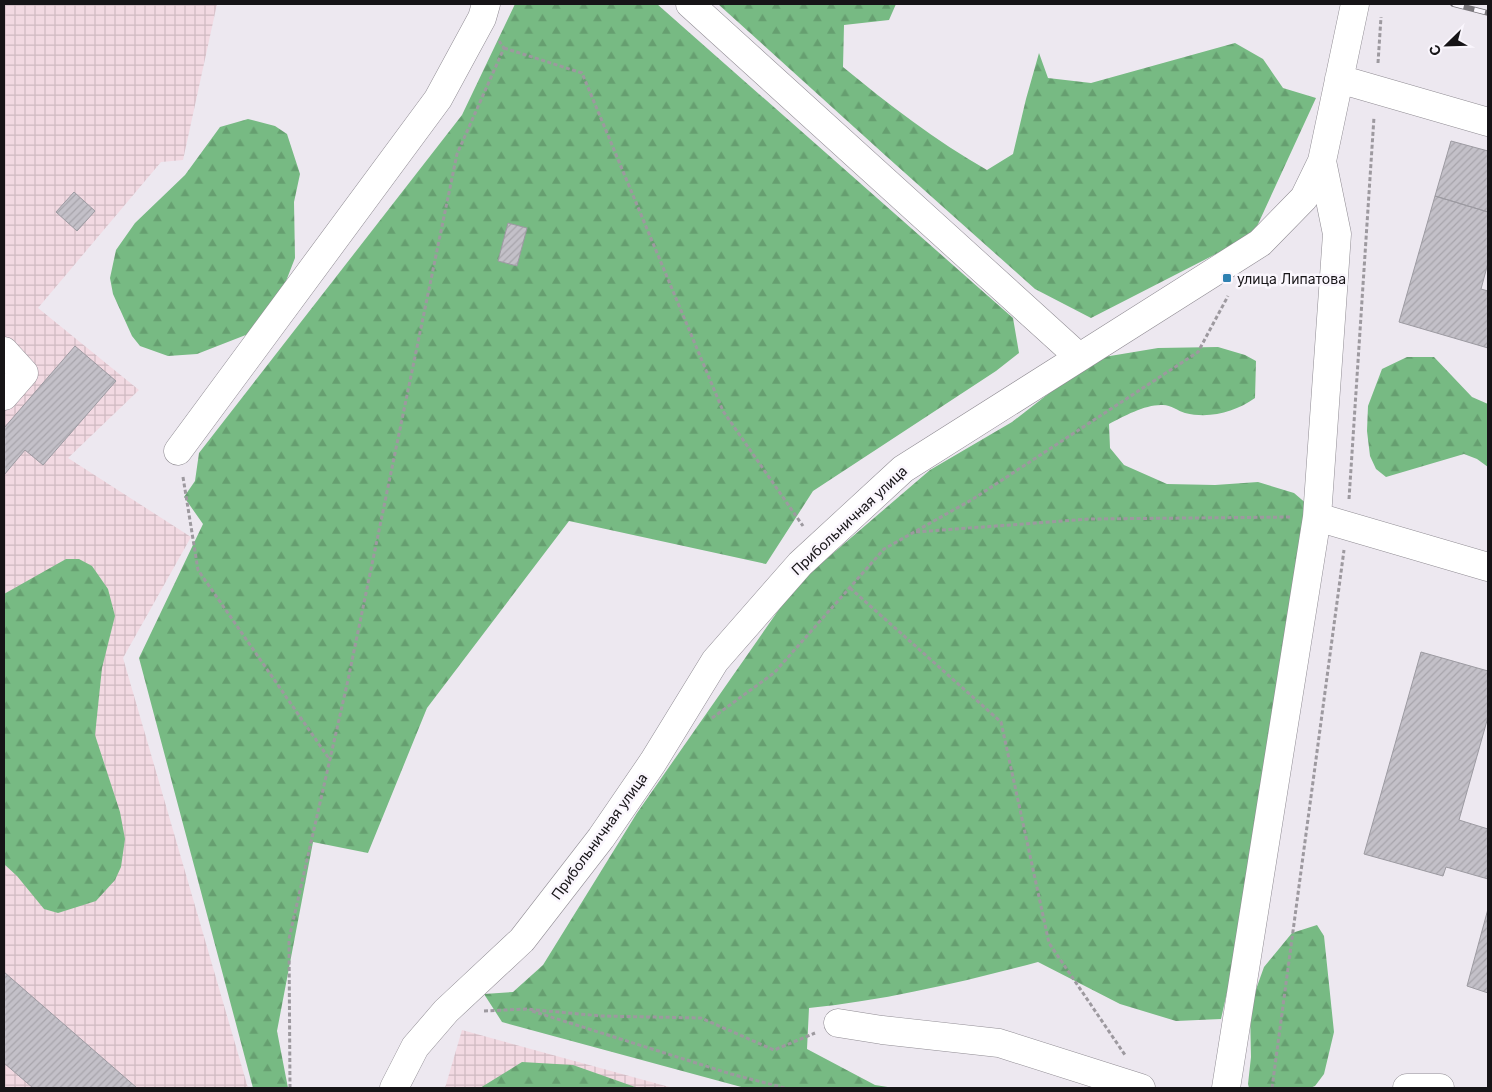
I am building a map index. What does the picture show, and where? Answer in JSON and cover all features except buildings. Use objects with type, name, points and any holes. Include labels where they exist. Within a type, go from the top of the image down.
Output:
[{"type":"street","points":[[690,4],[1079,357]]},
{"type":"street","name":"Прибольничная улица","points":[[394,1088],[415,1047],[446,1011],[522,940],[601,838],[653,762],[715,661],[800,564],[903,469],[1260,243],[1304,198],[1322,161],[1355,4]]},
{"type":"street","points":[[178,452],[438,99],[484,11]]},
{"type":"street","points":[[1339,79],[1488,122]]},
{"type":"street","points":[[1226,1088],[1317,517],[1337,234],[1322,161]]},
{"type":"street","points":[[4,351],[24,373],[4,396]]},
{"type":"street","points":[[1317,517],[1488,567]]},
{"type":"street","points":[[838,1023],[999,1044],[1141,1088]]},
{"type":"street","points":[[1407,1088],[1440,1088]]},
{"type":"path","points":[[484,11],[504,48],[582,73],[723,411],[818,547]]},
{"type":"path","points":[[290,1088],[289,939],[348,680],[457,154],[504,48]]},
{"type":"path","points":[[710,720],[774,673],[884,549],[973,499],[1198,352],[1230,291]]},
{"type":"path","points":[[178,452],[198,570],[330,760]]},
{"type":"path","points":[[914,532],[1089,519],[1317,517]]},
{"type":"path","points":[[850,588],[1001,722],[1049,943],[1126,1056]]},
{"type":"path","points":[[526,1009],[731,1074],[785,1088]]},
{"type":"path","points":[[476,1011],[526,1009],[601,1016],[701,1018],[774,1050],[838,1023]]},
{"type":"shaded area","points":[[4,4],[217,4],[183,160],[161,162],[38,308],[139,390],[68,458],[191,537],[123,658],[248,1088],[4,1088]]},
{"type":"shaded area","points":[[462,1030],[673,1088],[445,1088]]},
{"type":"green space","points":[[515,4],[657,4],[1013,318],[1019,353],[996,371],[813,491],[766,564],[569,521],[427,708],[368,853],[313,842],[277,1031],[288,1088],[253,1088],[139,658],[203,524],[184,497],[195,481],[199,453],[462,115]]},
{"type":"green space","points":[[718,4],[896,4],[889,20],[844,25],[843,67],[913,122],[987,170],[1013,154],[1039,53],[1048,78],[1091,83],[1235,43],[1263,59],[1283,88],[1316,98],[1253,235],[1091,318],[1035,289]]},
{"type":"green space","points":[[248,119],[275,126],[287,134],[300,174],[294,202],[295,258],[281,294],[256,331],[197,354],[168,356],[140,346],[132,336],[113,294],[110,278],[116,250],[135,223],[185,175],[220,127]]},
{"type":"green space","points":[[1218,347],[1245,355],[1256,361],[1255,398],[1239,407],[1213,415],[1194,415],[1166,405],[1150,406],[1109,424],[1110,448],[1124,465],[1167,484],[1215,485],[1258,482],[1294,493],[1308,505],[1233,966],[1221,1019],[1176,1021],[1120,1004],[1038,962],[924,989],[838,1005],[809,1008],[807,1049],[875,1085],[894,1088],[745,1088],[502,1022],[484,994],[513,992],[543,965],[637,813],[796,585],[930,470],[1012,422],[1084,366],[1104,357],[1158,348]]},
{"type":"green space","points":[[1407,357],[1434,357],[1472,397],[1488,404],[1488,467],[1477,459],[1464,454],[1386,477],[1376,469],[1370,456],[1367,431],[1368,406],[1382,369]]},
{"type":"green space","points":[[66,559],[79,559],[92,566],[108,589],[115,616],[102,668],[95,735],[120,812],[125,839],[121,867],[115,880],[96,901],[58,913],[44,909],[17,876],[4,864],[4,594]]},
{"type":"green space","points":[[1317,925],[1324,936],[1334,1032],[1324,1074],[1315,1086],[1310,1088],[1249,1088],[1251,1057],[1250,1006],[1264,967],[1292,933]]},
{"type":"green space","points":[[522,1062],[573,1065],[638,1088],[480,1088]]},
{"type":"railway","points":[[1453,4],[1488,13]]},
{"type":"place","name":"улица Липатова","points":[[1227,278]]}]
